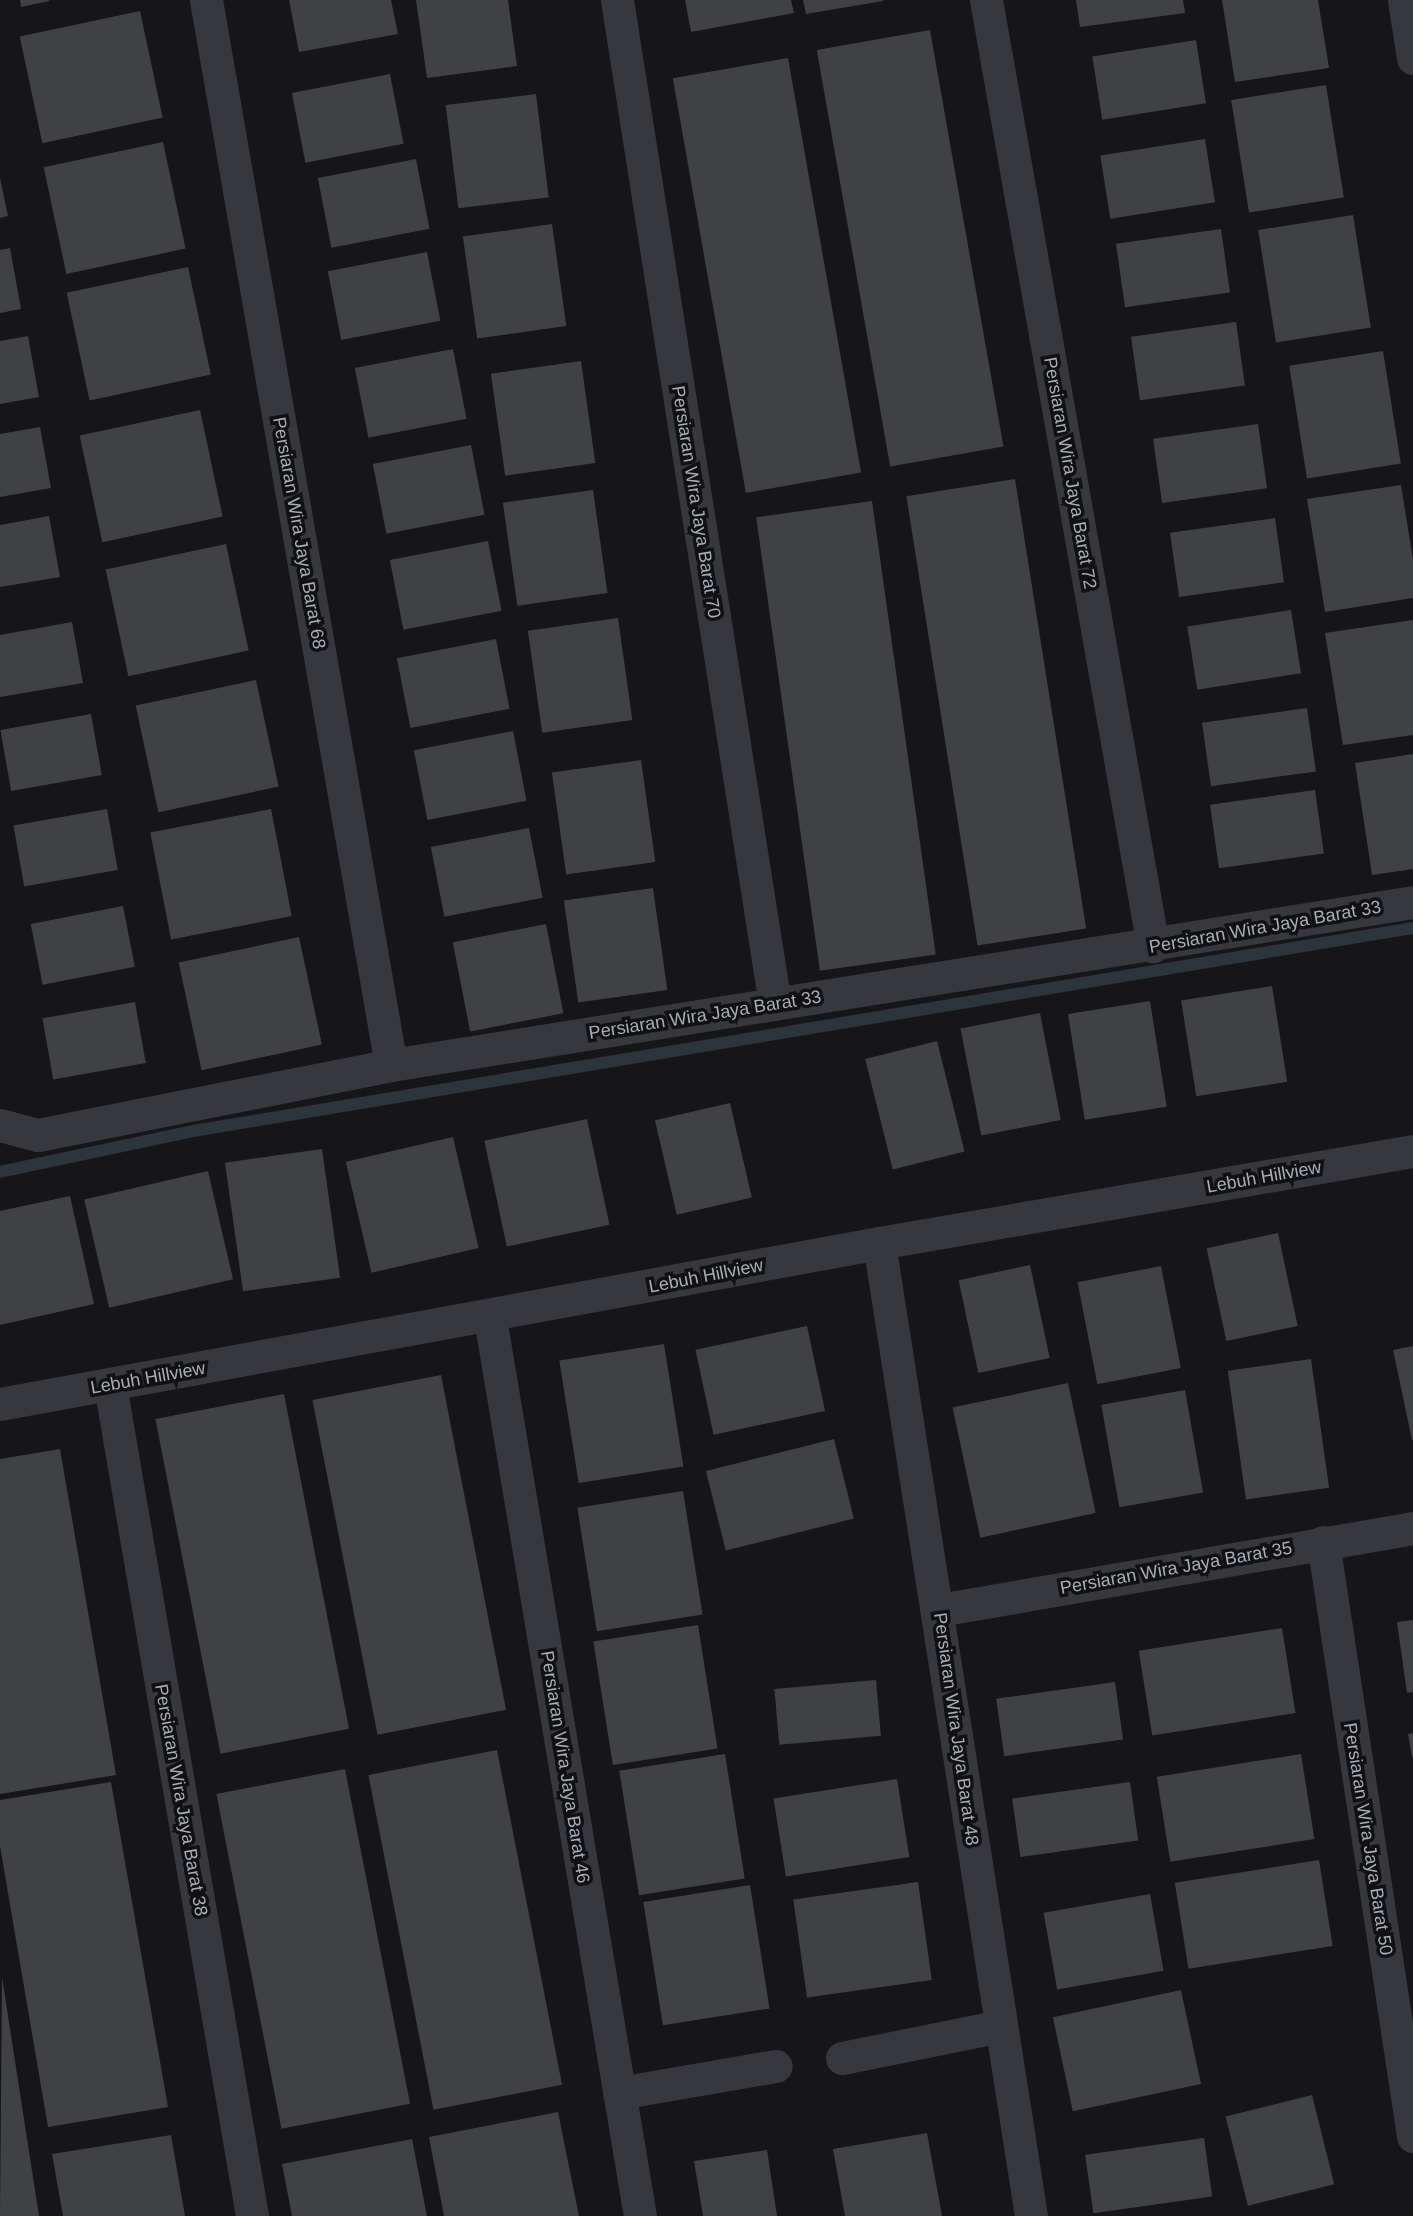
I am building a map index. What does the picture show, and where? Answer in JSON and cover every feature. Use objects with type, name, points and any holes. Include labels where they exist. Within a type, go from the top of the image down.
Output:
[{"type":"street","name":"Persiaran Wira Jaya Barat 68","points":[[206,0],[391,1065]]},
{"type":"street","name":"Persiaran Wira Jaya Barat 70","points":[[617,0],[775,1004]]},
{"type":"street","name":"Persiaran Wira Jaya Barat 72","points":[[986,0],[1153,946]]},
{"type":"street","points":[[1404,0],[1413,58]]},
{"type":"street","name":"Persiaran Wira Jaya Barat 33","points":[[0,1125],[38,1135],[391,1065],[1153,946],[1413,902]]},
{"type":"street","name":"Lebuh Hillview","points":[[0,1404],[490,1318],[879,1243],[1413,1152]]},
{"type":"street","name":"Persiaran Wira Jaya Barat 48","points":[[879,1243],[939,1610],[1000,2026],[1031,2216]]},
{"type":"street","name":"Persiaran Wira Jaya Barat 46","points":[[490,1318],[640,2216]]},
{"type":"street","name":"Persiaran Wira Jaya Barat 38","points":[[110,1385],[252,2216]]},
{"type":"street","name":"Persiaran Wira Jaya Barat 35","points":[[939,1610],[1413,1528]]},
{"type":"street","name":"Persiaran Wira Jaya Barat 50","points":[[1323,1542],[1413,2136]]},
{"type":"street","points":[[842,2058],[1000,2026]]},
{"type":"street","points":[[619,2093],[776,2066]]},
{"type":"building","points":[[20,0],[49,0],[49,1],[21,7]]},
{"type":"building","points":[[289,0],[391,0],[398,34],[299,52]]},
{"type":"building","points":[[416,0],[508,0],[517,66],[427,78]]},
{"type":"building","points":[[685,0],[791,0],[794,13],[691,32]]},
{"type":"building","points":[[803,0],[883,0],[883,1],[806,14]]},
{"type":"building","points":[[1076,0],[1183,0],[1185,13],[1080,27]]},
{"type":"building","points":[[1222,0],[1318,0],[1329,68],[1235,82]]},
{"type":"building","points":[[140,11],[163,118],[42,143],[20,37]]},
{"type":"building","points":[[930,30],[1003,447],[890,467],[817,50]]},
{"type":"building","points":[[1196,40],[1206,103],[1102,120],[1092,56]]},
{"type":"building","points":[[788,58],[861,473],[746,493],[673,78]]},
{"type":"building","points":[[390,74],[404,144],[305,163],[292,93]]},
{"type":"building","points":[[1326,85],[1344,198],[1249,213],[1231,100]]},
{"type":"building","points":[[536,94],[549,197],[458,208],[446,105]]},
{"type":"building","points":[[1205,139],[1215,202],[1110,219],[1100,156]]},
{"type":"building","points":[[163,142],[186,249],[66,274],[44,167]]},
{"type":"building","points":[[416,159],[430,229],[331,248],[318,178]]},
{"type":"building","points":[[0,178],[8,216],[0,218]]},
{"type":"building","points":[[1353,215],[1371,328],[1276,343],[1258,230]]},
{"type":"building","points":[[552,224],[566,326],[477,339],[463,237]]},
{"type":"building","points":[[1221,229],[1230,292],[1125,307],[1116,244]]},
{"type":"building","points":[[10,248],[21,309],[0,313],[0,250]]},
{"type":"building","points":[[427,252],[440,321],[341,340],[328,271]]},
{"type":"building","points":[[188,267],[211,375],[90,400],[67,293]]},
{"type":"building","points":[[1236,322],[1245,385],[1140,400],[1131,337]]},
{"type":"building","points":[[28,336],[39,397],[0,404],[0,341]]},
{"type":"building","points":[[453,349],[467,419],[368,438],[355,368]]},
{"type":"building","points":[[1383,351],[1401,464],[1307,478],[1289,366]]},
{"type":"building","points":[[581,361],[595,463],[505,476],[491,374]]},
{"type":"building","points":[[200,410],[223,517],[102,542],[80,436]]},
{"type":"building","points":[[1258,424],[1267,488],[1162,503],[1153,439]]},
{"type":"building","points":[[40,427],[51,488],[0,497],[0,434]]},
{"type":"building","points":[[471,445],[485,515],[386,534],[373,464]]},
{"type":"building","points":[[1015,479],[1086,928],[978,946],[906,496]]},
{"type":"building","points":[[1401,485],[1413,560],[1413,598],[1325,612],[1307,499]]},
{"type":"building","points":[[593,490],[607,593],[517,606],[503,503]]},
{"type":"building","points":[[872,501],[936,955],[820,971],[756,517]]},
{"type":"building","points":[[49,516],[60,577],[0,587],[0,525]]},
{"type":"building","points":[[1275,518],[1284,582],[1179,597],[1170,533]]},
{"type":"building","points":[[488,541],[502,611],[403,630],[390,560]]},
{"type":"building","points":[[226,544],[249,651],[128,676],[106,570]]},
{"type":"building","points":[[1291,610],[1301,673],[1197,690],[1187,626]]},
{"type":"building","points":[[618,618],[632,720],[542,733],[528,631]]},
{"type":"building","points":[[1413,620],[1413,735],[1343,745],[1325,633]]},
{"type":"building","points":[[72,622],[83,683],[0,697],[0,635]]},
{"type":"building","points":[[496,639],[510,709],[410,728],[397,658]]},
{"type":"building","points":[[256,680],[279,787],[158,812],[136,706]]},
{"type":"building","points":[[1307,708],[1316,771],[1211,786],[1202,723]]},
{"type":"building","points":[[91,714],[102,775],[11,791],[0,730]]},
{"type":"building","points":[[513,731],[527,801],[427,820],[414,750]]},
{"type":"building","points":[[1413,754],[1413,869],[1372,875],[1355,763]]},
{"type":"building","points":[[641,760],[655,862],[566,875],[552,773]]},
{"type":"building","points":[[1315,790],[1324,853],[1219,868],[1210,805]]},
{"type":"building","points":[[107,809],[118,870],[24,887],[13,825]]},
{"type":"building","points":[[271,809],[292,916],[171,939],[150,832]]},
{"type":"building","points":[[529,828],[543,898],[444,917],[431,847]]},
{"type":"building","points":[[653,888],[667,990],[578,1003],[564,901]]},
{"type":"building","points":[[123,906],[135,967],[43,985],[31,924]]},
{"type":"building","points":[[546,924],[563,1013],[470,1031],[453,942]]},
{"type":"building","points":[[299,937],[322,1045],[202,1070],[179,963]]},
{"type":"building","points":[[1272,986],[1287,1082],[1196,1096],[1181,1000]]},
{"type":"building","points":[[1150,1001],[1167,1107],[1085,1120],[1068,1014]]},
{"type":"building","points":[[135,1002],[146,1063],[53,1079],[42,1018]]},
{"type":"building","points":[[1040,1013],[1061,1120],[981,1135],[960,1028]]},
{"type":"building","points":[[937,1041],[965,1152],[893,1170],[865,1059]]},
{"type":"building","points":[[730,1103],[752,1198],[677,1215],[655,1120]]},
{"type":"building","points":[[587,1119],[609,1225],[507,1246],[484,1141]]},
{"type":"building","points":[[453,1137],[479,1248],[371,1273],[346,1162]]},
{"type":"building","points":[[322,1149],[340,1278],[243,1291],[225,1163]]},
{"type":"building","points":[[208,1171],[233,1279],[109,1308],[84,1200]]},
{"type":"building","points":[[70,1196],[94,1304],[0,1325],[0,1211]]},
{"type":"building","points":[[1278,1233],[1298,1326],[1226,1341],[1207,1248]]},
{"type":"building","points":[[1030,1265],[1050,1358],[978,1373],[959,1280]]},
{"type":"building","points":[[1161,1266],[1181,1368],[1097,1384],[1078,1282]]},
{"type":"building","points":[[807,1326],[825,1411],[714,1435],[695,1350]]},
{"type":"building","points":[[664,1344],[683,1466],[579,1483],[559,1361]]},
{"type":"building","points":[[1413,1346],[1413,1440],[1412,1440],[1393,1350]]},
{"type":"building","points":[[1311,1359],[1329,1488],[1246,1499],[1228,1371]]},
{"type":"building","points":[[441,1375],[506,1710],[377,1735],[312,1400]]},
{"type":"building","points":[[1068,1383],[1096,1513],[980,1538],[953,1408]]},
{"type":"building","points":[[1185,1390],[1203,1492],[1119,1507],[1101,1405]]},
{"type":"building","points":[[284,1394],[349,1729],[220,1754],[155,1419]]},
{"type":"building","points":[[834,1439],[854,1519],[726,1550],[706,1471]]},
{"type":"building","points":[[60,1449],[116,1775],[0,1794],[0,1459]]},
{"type":"building","points":[[683,1491],[703,1614],[597,1631],[577,1508]]},
{"type":"building","points":[[1413,1620],[1413,1692],[1407,1693],[1397,1622]]},
{"type":"building","points":[[698,1625],[718,1748],[613,1765],[593,1642]]},
{"type":"building","points":[[1282,1628],[1295,1713],[1152,1736],[1139,1651]]},
{"type":"building","points":[[876,1680],[881,1736],[779,1745],[774,1689]]},
{"type":"building","points":[[1115,1682],[1123,1739],[1004,1756],[996,1699]]},
{"type":"building","points":[[1413,1733],[1413,1757],[1412,1757],[1408,1734]]},
{"type":"building","points":[[497,1750],[562,2085],[433,2110],[368,1775]]},
{"type":"building","points":[[725,1754],[745,1878],[639,1895],[619,1771]]},
{"type":"building","points":[[1301,1754],[1314,1839],[1170,1862],[1157,1777]]},
{"type":"building","points":[[345,1769],[410,2104],[281,2129],[216,1794]]},
{"type":"building","points":[[897,1779],[909,1857],[786,1877],[774,1799]]},
{"type":"building","points":[[111,1782],[168,2107],[48,2127],[0,1846],[0,1800]]},
{"type":"building","points":[[1130,1782],[1138,1840],[1020,1857],[1012,1799]]},
{"type":"building","points":[[1319,1860],[1333,1946],[1188,1969],[1175,1883]]},
{"type":"building","points":[[918,1882],[932,1980],[807,1998],[793,1900]]},
{"type":"building","points":[[750,1885],[770,2008],[663,2025],[643,1902]]},
{"type":"building","points":[[1150,1894],[1164,1971],[1057,1990],[1044,1913]]},
{"type":"building","points":[[2,1977],[39,2216],[0,2216]]},
{"type":"building","points":[[1181,1990],[1201,2084],[1073,2111],[1053,2017]]},
{"type":"building","points":[[1312,2095],[1334,2184],[1248,2206],[1226,2117]]},
{"type":"building","points":[[558,2112],[579,2216],[444,2216],[429,2137]]},
{"type":"building","points":[[927,2133],[942,2216],[845,2216],[833,2149]]},
{"type":"building","points":[[171,2135],[185,2216],[63,2216],[52,2154]]},
{"type":"building","points":[[1204,2138],[1212,2196],[1093,2213],[1085,2155]]},
{"type":"building","points":[[412,2139],[427,2216],[292,2216],[282,2164]]},
{"type":"building","points":[[767,2150],[777,2216],[703,2216],[694,2161]]},
{"type":"waterway","points":[[0,1172],[193,1131],[1413,928]]}]
